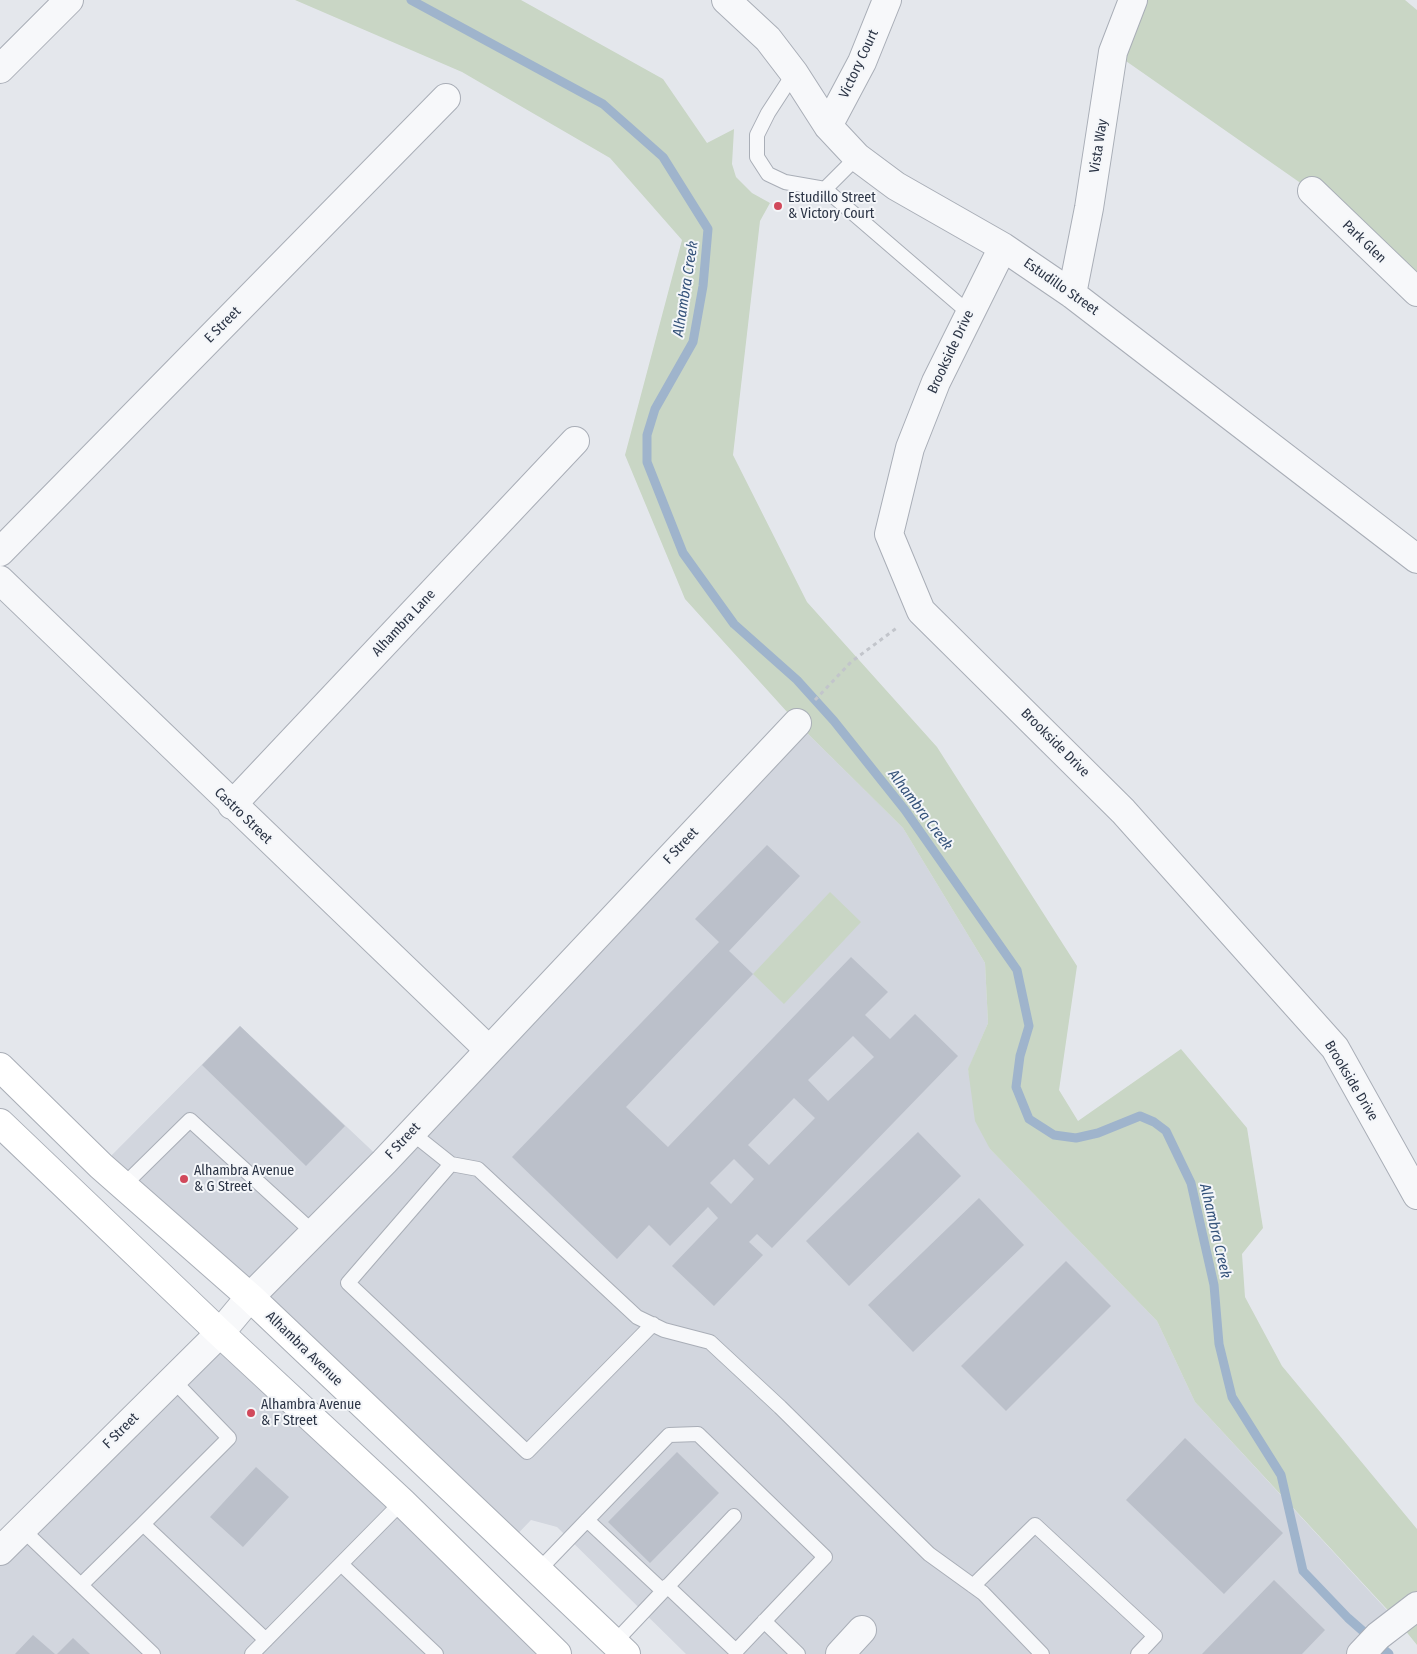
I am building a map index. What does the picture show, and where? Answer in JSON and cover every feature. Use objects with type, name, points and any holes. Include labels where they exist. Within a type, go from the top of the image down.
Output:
[{"type":"main road","name":"Alhambra Avenue","points":[[0,1067],[124,1185],[250,1297],[620,1648]]},
{"type":"main road","points":[[0,1123],[220,1333],[402,1502],[557,1654]]},
{"type":"street","points":[[0,69],[69,0]]},
{"type":"street","name":"Estudillo Street","points":[[726,0],[768,40],[794,74],[828,126],[857,157],[896,186],[1003,247],[1072,294],[1417,559]]},
{"type":"street","name":"Victory Court","points":[[828,126],[862,62],[887,0]]},
{"type":"street","name":"Vista Way","points":[[1072,294],[1089,208],[1113,52],[1133,0]]},
{"type":"street","name":"E Street","points":[[0,552],[446,98]]},
{"type":"street","name":"Park Glen","points":[[1312,191],[1417,292]]},
{"type":"street","name":"Brookside Drive","points":[[1003,247],[936,382],[910,448],[889,534],[921,611],[1123,811],[1334,1048],[1417,1195]]},
{"type":"street","name":"Alhambra Lane","points":[[232,805],[575,441]]},
{"type":"street","name":"Castro Street","points":[[0,580],[488,1050]]},
{"type":"street","name":"F Street","points":[[0,1551],[220,1333],[250,1297],[412,1133],[797,723]]},
{"type":"street","points":[[1361,1654],[1378,1636],[1417,1606]]},
{"type":"street","points":[[840,1654],[862,1630]]},
{"type":"lane","points":[[794,74],[768,113],[757,135],[757,158],[768,174],[785,182],[825,189],[969,313]]},
{"type":"lane","points":[[825,189],[857,157]]},
{"type":"lane","points":[[124,1185],[190,1120],[314,1234]]},
{"type":"lane","points":[[412,1133],[451,1164],[478,1169],[637,1316],[664,1330],[710,1342],[780,1407],[929,1554],[983,1594],[1042,1654]]},
{"type":"lane","points":[[451,1164],[348,1283],[527,1452],[653,1324]]},
{"type":"lane","points":[[81,1585],[229,1438],[173,1380]]},
{"type":"lane","points":[[538,1572],[587,1520],[669,1435],[698,1434],[826,1557],[736,1651],[587,1520]]},
{"type":"lane","points":[[252,1654],[402,1502]]},
{"type":"lane","points":[[620,1648],[665,1589],[734,1516]]},
{"type":"lane","points":[[143,1524],[266,1640]]},
{"type":"lane","points":[[973,1586],[1035,1525],[1155,1636],[1138,1654]]},
{"type":"lane","points":[[22,1529],[153,1654]]},
{"type":"lane","points":[[340,1564],[436,1654]]},
{"type":"lane","points":[[764,1621],[798,1654]]},
{"type":"path","points":[[797,723],[820,694],[851,662],[921,611]]},
{"type":"shaded area","points":[[797,723],[903,828],[985,963],[988,1023],[968,1070],[990,1149],[1157,1321],[1195,1402],[1395,1619],[1363,1654],[686,1654],[557,1527],[531,1520],[508,1544],[101,1166],[240,1026],[384,1162]]},
{"type":"shaded area","points":[[220,1333],[557,1654],[0,1654],[0,1551]]},
{"type":"green space","points":[[295,0],[521,0],[663,79],[707,143],[734,129],[732,164],[736,177],[752,193],[770,203],[760,221],[733,455],[807,602],[937,747],[1077,966],[1059,1090],[1078,1121],[1181,1049],[1247,1128],[1263,1228],[1242,1254],[1245,1297],[1282,1366],[1417,1529],[1417,1645],[1396,1619],[1195,1402],[1157,1321],[990,1149],[975,1121],[968,1069],[988,1023],[985,963],[903,828],[797,723],[685,599],[625,455],[682,240],[610,158],[462,72]]},
{"type":"green space","points":[[1133,0],[1405,0],[1417,10],[1417,292],[1312,191],[1113,52]]},
{"type":"green space","points":[[830,892],[861,922],[784,1004],[753,974]]},
{"type":"building","points":[[767,845],[800,876],[729,951],[753,974],[626,1107],[668,1147],[851,957],[888,992],[865,1015],[890,1039],[915,1014],[958,1056],[772,1248],[757,1234],[749,1242],[763,1255],[714,1306],[672,1266],[718,1218],[708,1207],[670,1246],[649,1225],[617,1259],[512,1157],[719,942],[695,919]],"holes":[[[853,1036],[874,1057],[828,1101],[808,1080]],[[794,1098],[815,1118],[769,1165],[748,1145]],[[734,1159],[754,1179],[731,1204],[710,1183]]]},
{"type":"building","points":[[240,1026],[345,1126],[306,1166],[202,1065]]},
{"type":"building","points":[[918,1132],[961,1176],[849,1286],[806,1241]]},
{"type":"building","points":[[979,1198],[1024,1245],[913,1352],[868,1305]]},
{"type":"building","points":[[1066,1261],[1111,1306],[1006,1411],[961,1366]]},
{"type":"building","points":[[1185,1438],[1283,1533],[1224,1594],[1126,1500]]},
{"type":"building","points":[[677,1452],[719,1493],[650,1563],[608,1522]]},
{"type":"building","points":[[256,1467],[289,1497],[243,1547],[210,1517]]},
{"type":"building","points":[[1274,1580],[1325,1630],[1302,1654],[1202,1654]]},
{"type":"building","points":[[33,1635],[55,1654],[15,1654]]},
{"type":"building","points":[[73,1638],[90,1654],[57,1654]]},
{"type":"waterway","name":"Alhambra Creek","points":[[411,0],[603,104],[663,157],[708,229],[703,286],[693,342],[655,409],[647,435],[647,462],[683,553],[734,624],[797,680],[834,721],[905,810],[1017,970],[1029,1026],[1020,1056],[1016,1087],[1029,1119],[1054,1135],[1076,1138],[1098,1133],[1140,1116],[1154,1122],[1166,1131],[1191,1183],[1214,1285],[1219,1344],[1232,1397],[1281,1475],[1303,1571],[1348,1618],[1389,1654]]},
{"type":"place","name":"Estudillo Street & Victory Court","points":[[778,206]]},
{"type":"place","name":"Alhambra Avenue & G Street","points":[[184,1179]]},
{"type":"place","name":"Alhambra Avenue & F Street","points":[[251,1413]]}]
